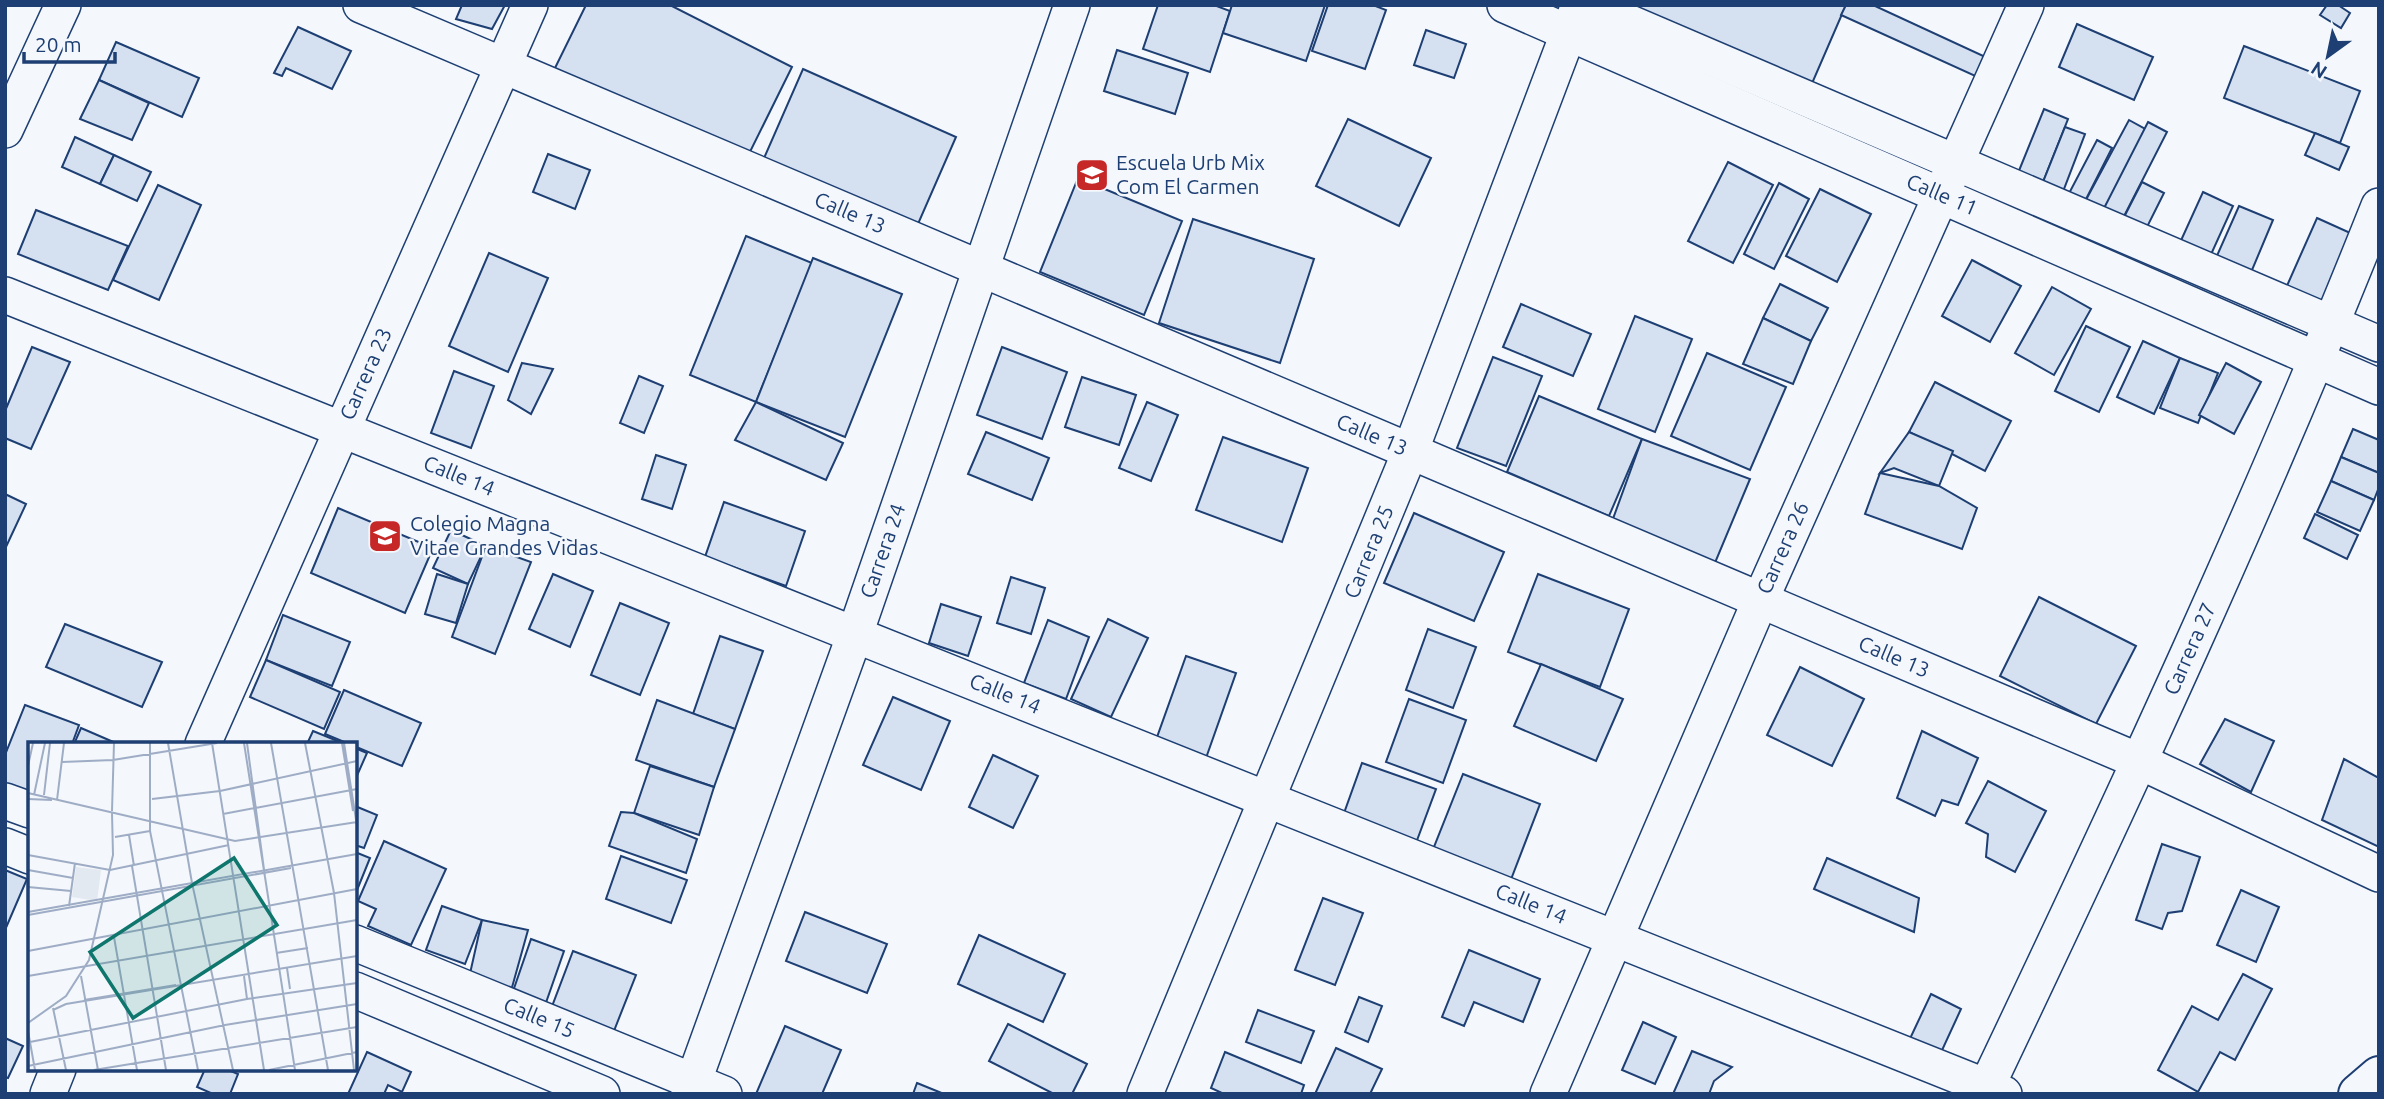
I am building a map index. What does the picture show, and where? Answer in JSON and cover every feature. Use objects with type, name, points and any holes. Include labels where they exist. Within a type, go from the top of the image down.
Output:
[{"type":"highway","points":[[2358,1094],[2379,1076]]},
{"type":"street","points":[[5,130],[63,5]]},
{"type":"street","name":"Calle 13","points":[[361,5],[2141,762],[2379,874]]},
{"type":"street","name":"Carrera 23","points":[[203,742],[530,5]]},
{"type":"street","name":"Carrera 24","points":[[702,1090],[855,634],[1072,5]]},
{"type":"street","name":"Calle 11","points":[[1505,5],[1580,15],[1956,161],[2379,344]]},
{"type":"street","name":"Carrera 26","points":[[1548,1094],[1760,601],[2026,5]]},
{"type":"street","name":"Calle 11","points":[[1580,15],[1942,195],[2379,387]]},
{"type":"street","name":"Carrera 25","points":[[1145,1094],[1410,452],[1580,15]]},
{"type":"street","name":"Carrera 27","points":[[1996,1090],[2319,359],[2379,206]]},
{"type":"street","name":"Calle 14","points":[[5,295],[1996,1090]]},
{"type":"street","points":[[5,801],[28,809]]},
{"type":"street","points":[[5,846],[28,855]]},
{"type":"street","name":"Calle 15","points":[[357,944],[702,1090]]},
{"type":"street","points":[[357,991],[602,1094]]},
{"type":"street","points":[[48,1094],[57,1071]]},
{"type":"building","points":[[462,5],[505,5],[492,29],[456,19]]},
{"type":"building","points":[[586,5],[670,5],[792,67],[744,164],[554,70]]},
{"type":"building","points":[[1158,5],[1214,5],[1230,11],[1210,72],[1143,49]]},
{"type":"building","points":[[1232,5],[1325,5],[1306,61],[1223,33]]},
{"type":"building","points":[[1328,5],[1373,5],[1386,10],[1365,69],[1312,51]]},
{"type":"building","points":[[1633,5],[1846,5],[1807,95],[1628,16]]},
{"type":"building","points":[[1846,5],[1873,5],[1992,60],[1984,80],[1841,15]]},
{"type":"building","points":[[2327,5],[2338,5],[2350,13],[2341,28],[2320,15]]},
{"type":"building","points":[[2077,24],[2153,57],[2134,100],[2059,67]]},
{"type":"building","points":[[298,27],[351,51],[332,89],[286,68],[282,76],[274,73]]},
{"type":"building","points":[[1426,30],[1466,44],[1454,78],[1414,65]]},
{"type":"building","points":[[116,42],[199,78],[182,117],[99,80]]},
{"type":"building","points":[[2244,46],[2360,91],[2340,143],[2224,98]]},
{"type":"building","points":[[1117,50],[1188,73],[1175,114],[1104,91]]},
{"type":"building","points":[[803,69],[956,137],[911,240],[758,172]]},
{"type":"building","points":[[99,80],[149,103],[132,140],[80,119]]},
{"type":"building","points":[[2044,109],[2068,119],[2039,192],[2014,183]]},
{"type":"building","points":[[1348,119],[1431,158],[1399,226],[1316,186]]},
{"type":"building","points":[[2129,120],[2147,130],[2099,218],[2081,209]]},
{"type":"building","points":[[2148,122],[2167,132],[2118,228],[2099,218]]},
{"type":"building","points":[[2065,127],[2085,134],[2059,202],[2039,192]]},
{"type":"building","points":[[2315,133],[2349,147],[2339,170],[2305,155]]},
{"type":"building","points":[[75,137],[114,155],[100,184],[62,167]]},
{"type":"building","points":[[2097,140],[2112,148],[2081,209],[2065,201]]},
{"type":"building","points":[[548,154],[590,170],[575,209],[533,192]]},
{"type":"building","points":[[114,155],[151,172],[137,201],[100,184]]},
{"type":"building","points":[[1728,162],[1773,185],[1733,263],[1688,241]]},
{"type":"building","points":[[1078,178],[1182,221],[1144,315],[1040,272]]},
{"type":"building","points":[[2142,182],[2164,193],[2143,235],[2121,223]]},
{"type":"building","points":[[1779,183],[1809,199],[1774,269],[1744,254]]},
{"type":"building","points":[[158,185],[201,205],[159,300],[113,280]]},
{"type":"building","points":[[1820,189],[1871,214],[1837,282],[1786,256]]},
{"type":"building","points":[[2203,192],[2233,206],[2208,261],[2178,247]]},
{"type":"building","points":[[2239,206],[2273,220],[2247,282],[2212,267]]},
{"type":"building","points":[[36,210],[128,246],[108,290],[18,254]]},
{"type":"building","points":[[2317,218],[2357,236],[2322,315],[2282,297]]},
{"type":"building","points":[[1193,219],[1314,259],[1280,363],[1159,323]]},
{"type":"building","points":[[746,236],[812,263],[756,402],[690,375]]},
{"type":"building","points":[[489,253],[548,278],[508,372],[449,346]]},
{"type":"building","points":[[813,258],[902,294],[845,437],[756,402]]},
{"type":"building","points":[[1972,260],[2021,286],[1990,342],[1942,316]]},
{"type":"building","points":[[1780,284],[1828,308],[1811,341],[1763,318]]},
{"type":"building","points":[[2052,287],[2091,309],[2054,375],[2015,353]]},
{"type":"building","points":[[1521,304],[1591,334],[1573,376],[1503,347]]},
{"type":"building","points":[[1635,316],[1692,339],[1655,432],[1598,409]]},
{"type":"building","points":[[1763,318],[1811,341],[1793,384],[1743,364]]},
{"type":"building","points":[[2086,326],[2130,347],[2099,412],[2055,391]]},
{"type":"building","points":[[2143,341],[2180,358],[2154,414],[2117,397]]},
{"type":"building","points":[[32,347],[70,362],[31,449],[5,438],[5,411]]},
{"type":"building","points":[[1002,347],[1067,372],[1042,439],[977,415]]},
{"type":"building","points":[[1707,353],[1786,387],[1750,470],[1671,436]]},
{"type":"building","points":[[1493,357],[1542,376],[1506,466],[1457,448]]},
{"type":"building","points":[[2180,358],[2218,373],[2198,423],[2160,408]]},
{"type":"building","points":[[522,363],[553,369],[531,414],[508,400]]},
{"type":"building","points":[[2226,363],[2261,382],[2234,434],[2199,415]]},
{"type":"building","points":[[454,371],[494,386],[471,448],[431,433]]},
{"type":"building","points":[[639,376],[663,386],[644,433],[620,423]]},
{"type":"building","points":[[1082,377],[1136,395],[1119,445],[1065,427]]},
{"type":"building","points":[[1935,382],[2011,421],[1985,471],[1909,432]]},
{"type":"building","points":[[1539,396],[1642,439],[1609,516],[1507,472]]},
{"type":"building","points":[[756,402],[843,443],[826,480],[735,440]]},
{"type":"building","points":[[1147,402],[1178,415],[1151,481],[1119,468]]},
{"type":"building","points":[[2353,429],[2379,440],[2379,473],[2341,457]]},
{"type":"building","points":[[986,432],[1049,458],[1032,500],[968,474]]},
{"type":"building","points":[[1909,432],[1953,451],[1939,486],[1894,468],[1880,473]]},
{"type":"building","points":[[1223,437],[1308,468],[1282,542],[1196,510]]},
{"type":"building","points":[[1642,439],[1750,479],[1712,570],[1610,527]]},
{"type":"building","points":[[656,455],[686,465],[672,509],[642,499]]},
{"type":"building","points":[[2341,457],[2379,473],[2379,487],[2374,500],[2331,481]]},
{"type":"building","points":[[1880,473],[1939,486],[1977,508],[1962,549],[1865,514]]},
{"type":"building","points":[[2331,481],[2374,500],[2360,531],[2317,512]]},
{"type":"building","points":[[5,494],[26,504],[5,549]]},
{"type":"building","points":[[724,502],[805,531],[786,586],[705,557]]},
{"type":"building","points":[[338,508],[433,548],[405,613],[311,573]]},
{"type":"building","points":[[1414,513],[1504,552],[1474,621],[1384,583]]},
{"type":"building","points":[[2315,514],[2358,535],[2347,559],[2304,538]]},
{"type":"building","points":[[451,530],[486,546],[468,584],[433,568]]},
{"type":"building","points":[[486,546],[531,562],[495,654],[452,637]]},
{"type":"building","points":[[437,574],[468,584],[456,623],[425,614]]},
{"type":"building","points":[[553,574],[593,591],[570,647],[529,629]]},
{"type":"building","points":[[1538,574],[1629,609],[1600,687],[1508,652]]},
{"type":"building","points":[[1011,577],[1045,588],[1031,634],[997,623]]},
{"type":"building","points":[[2039,597],[2136,646],[2096,724],[2000,676]]},
{"type":"building","points":[[620,603],[669,623],[640,695],[591,675]]},
{"type":"building","points":[[941,604],[981,617],[968,656],[929,643]]},
{"type":"building","points":[[283,615],[350,642],[332,686],[266,660]]},
{"type":"building","points":[[1108,619],[1148,638],[1111,717],[1071,699]]},
{"type":"building","points":[[1048,620],[1089,637],[1066,699],[1024,683]]},
{"type":"building","points":[[65,624],[162,662],[142,707],[46,667]]},
{"type":"building","points":[[1428,629],[1476,647],[1453,708],[1406,690]]},
{"type":"building","points":[[720,636],[763,651],[735,729],[693,714]]},
{"type":"building","points":[[1186,656],[1236,673],[1206,758],[1156,740]]},
{"type":"building","points":[[266,660],[340,692],[324,729],[250,697]]},
{"type":"building","points":[[1541,664],[1623,699],[1596,761],[1514,726]]},
{"type":"building","points":[[1800,667],[1864,699],[1832,766],[1767,735]]},
{"type":"building","points":[[344,690],[421,723],[402,766],[357,747],[357,742],[344,742],[325,734]]},
{"type":"building","points":[[893,697],[950,721],[921,790],[863,765]]},
{"type":"building","points":[[1409,699],[1466,720],[1443,783],[1386,762]]},
{"type":"building","points":[[657,700],[735,729],[714,787],[636,760]]},
{"type":"building","points":[[25,705],[79,725],[73,742],[28,742],[28,802],[5,793],[5,755]]},
{"type":"building","points":[[2225,719],[2274,741],[2251,792],[2200,764]]},
{"type":"building","points":[[81,728],[113,742],[75,742]]},
{"type":"building","points":[[313,731],[340,742],[308,742]]},
{"type":"building","points":[[1922,731],[1978,758],[1958,805],[1942,800],[1935,816],[1897,798]]},
{"type":"building","points":[[357,749],[367,753],[357,776]]},
{"type":"building","points":[[993,755],[1038,776],[1013,828],[969,807]]},
{"type":"building","points":[[2344,759],[2379,778],[2379,847],[2322,820]]},
{"type":"building","points":[[1362,763],[1436,789],[1416,843],[1343,816]]},
{"type":"building","points":[[650,766],[714,787],[699,835],[634,813]]},
{"type":"building","points":[[1463,774],[1540,804],[1510,882],[1432,852]]},
{"type":"building","points":[[1988,781],[2046,811],[2015,872],[1986,857],[1988,834],[1966,823]]},
{"type":"building","points":[[357,807],[377,815],[364,848],[357,846]]},
{"type":"building","points":[[621,812],[634,813],[697,839],[686,873],[609,846]]},
{"type":"building","points":[[384,841],[446,869],[411,945],[368,926],[376,909],[358,901]]},
{"type":"building","points":[[2162,844],[2200,857],[2182,911],[2168,913],[2162,929],[2136,920]]},
{"type":"building","points":[[357,853],[370,858],[357,890]]},
{"type":"building","points":[[621,856],[687,880],[671,923],[606,899]]},
{"type":"building","points":[[1827,858],[1919,898],[1914,932],[1814,889]]},
{"type":"building","points":[[5,870],[27,879],[5,930]]},
{"type":"building","points":[[2241,890],[2279,907],[2256,962],[2217,945]]},
{"type":"building","points":[[1323,898],[1363,913],[1335,985],[1295,970]]},
{"type":"building","points":[[442,906],[482,920],[465,964],[426,950]]},
{"type":"building","points":[[805,912],[887,944],[867,993],[786,961]]},
{"type":"building","points":[[482,920],[528,930],[511,991],[469,978]]},
{"type":"building","points":[[979,935],[1065,974],[1043,1022],[958,984]]},
{"type":"building","points":[[531,939],[564,951],[542,1014],[509,1003]]},
{"type":"building","points":[[1469,950],[1540,979],[1523,1022],[1474,1002],[1464,1026],[1442,1017]]},
{"type":"building","points":[[573,951],[636,975],[610,1041],[548,1017]]},
{"type":"building","points":[[2243,974],[2272,989],[2235,1060],[2220,1052],[2198,1092],[2158,1070],[2192,1006],[2218,1020]]},
{"type":"building","points":[[1931,994],[1961,1009],[1938,1059],[1907,1045]]},
{"type":"building","points":[[1359,997],[1382,1006],[1368,1042],[1345,1032]]},
{"type":"building","points":[[1258,1010],[1314,1031],[1301,1063],[1246,1042]]},
{"type":"building","points":[[1643,1022],[1676,1037],[1655,1084],[1622,1070]]},
{"type":"building","points":[[1008,1024],[1087,1064],[1072,1094],[1054,1094],[989,1061]]},
{"type":"building","points":[[785,1026],[841,1050],[822,1094],[756,1094]]},
{"type":"building","points":[[5,1038],[23,1046],[8,1078],[5,1077]]},
{"type":"building","points":[[1336,1048],[1382,1069],[1370,1094],[1315,1094]]},
{"type":"building","points":[[1692,1051],[1732,1067],[1714,1081],[1709,1094],[1673,1094]]},
{"type":"building","points":[[367,1052],[411,1072],[402,1092],[388,1085],[384,1094],[348,1094]]},
{"type":"building","points":[[1225,1052],[1304,1085],[1301,1094],[1224,1094],[1211,1088]]},
{"type":"building","points":[[204,1071],[231,1071],[238,1074],[230,1094],[213,1094],[197,1087]]},
{"type":"building","points":[[917,1083],[944,1094],[913,1094]]},
{"type":"place","name":"Escuela Urb Mix Com El Carmen","points":[[1092,175]]},
{"type":"place","name":"Colegio Magna Vitae Grandes Vidas","points":[[385,536]]}]
